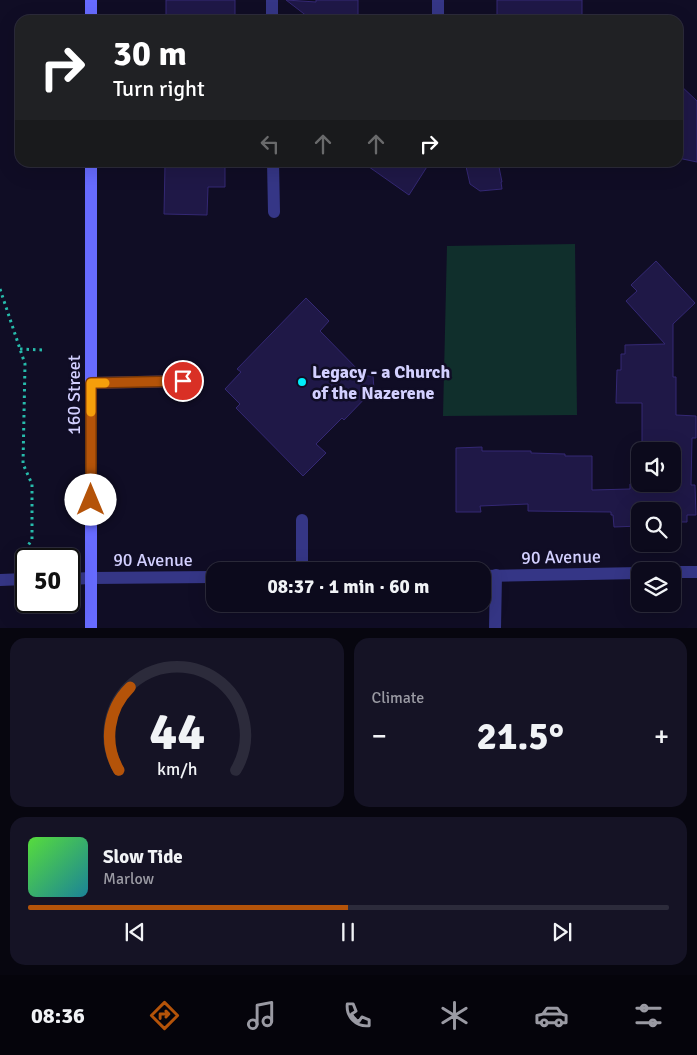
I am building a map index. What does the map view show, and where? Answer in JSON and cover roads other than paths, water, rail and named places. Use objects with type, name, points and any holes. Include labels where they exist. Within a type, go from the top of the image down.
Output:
[{"type":"main road","points":[[91,0],[91,15]]},
{"type":"main road","name":"160 Street","points":[[91,167],[91,628]]},
{"type":"street","points":[[272,0],[272,15]]},
{"type":"street","points":[[438,0],[438,15]]},
{"type":"street","points":[[273,167],[274,212]]},
{"type":"street","points":[[91,383],[183,381]]},
{"type":"street","points":[[302,520],[302,562]]},
{"type":"street","points":[[681,572],[697,572]]},
{"type":"street","name":"90 Avenue","points":[[491,576],[631,573]]},
{"type":"street","points":[[495,628],[496,576]]},
{"type":"street","name":"90 Avenue","points":[[80,578],[206,577]]},
{"type":"street","points":[[0,580],[15,579]]},
{"type":"place","name":"Legacy - a Church of the Nazerene","points":[[302,382]]}]
